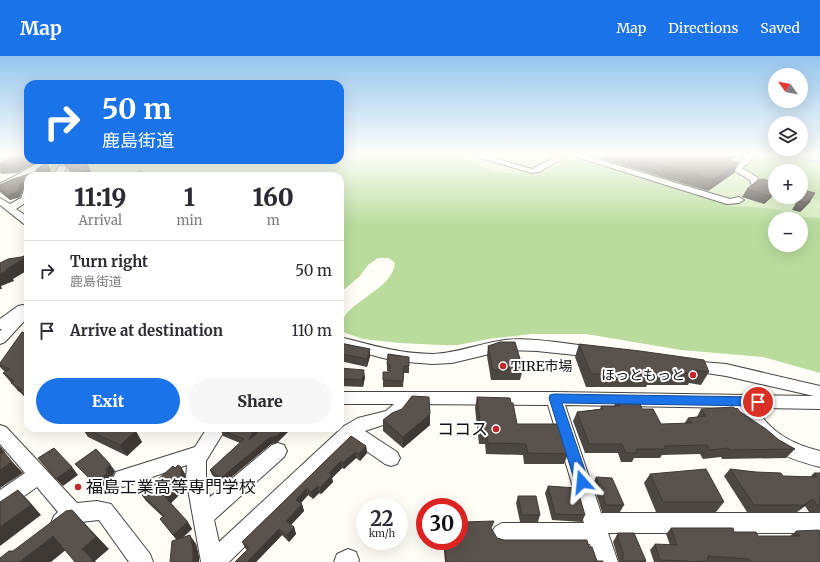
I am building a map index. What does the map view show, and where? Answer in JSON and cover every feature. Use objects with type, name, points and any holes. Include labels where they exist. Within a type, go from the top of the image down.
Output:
[{"type":"street","points":[[0,187],[19,179]]},
{"type":"street","points":[[652,179],[730,202],[739,200]]},
{"type":"street","points":[[753,179],[755,184]]},
{"type":"street","points":[[0,201],[24,219]]},
{"type":"street","points":[[10,208],[24,201]]},
{"type":"street","points":[[0,325],[24,307]]},
{"type":"street","points":[[0,339],[24,311]]},
{"type":"street","points":[[344,343],[395,356],[432,359],[452,358],[506,345],[537,346],[606,353]]},
{"type":"street","points":[[674,363],[726,370],[820,392]]},
{"type":"street","points":[[344,398],[554,398],[820,403]]},
{"type":"street","points":[[554,398],[607,562]]},
{"type":"street","points":[[213,562],[351,431],[367,422],[395,414],[402,407],[404,399]]},
{"type":"street","points":[[743,402],[760,429],[780,445],[807,456],[820,459]]},
{"type":"street","points":[[351,431],[391,458]]},
{"type":"street","points":[[0,432],[73,514]]},
{"type":"street","points":[[213,562],[196,478],[197,461],[200,453],[214,432]]},
{"type":"street","points":[[204,516],[278,451]]},
{"type":"street","points":[[123,478],[200,453]]},
{"type":"street","points":[[0,500],[38,474]]},
{"type":"street","points":[[48,533],[73,514],[91,510],[104,511],[142,562]]},
{"type":"street","points":[[502,534],[597,528],[820,523]]},
{"type":"green space","points":[[344,179],[641,179],[731,206],[769,208],[785,212],[768,212],[768,252],[808,252],[808,217],[820,218],[820,373],[763,357],[681,350],[586,334],[532,334],[488,339],[458,345],[400,343],[363,339],[344,332],[344,318],[356,304],[385,282],[391,274],[395,263],[389,258],[378,258],[368,265],[360,276],[344,290]]},
{"type":"green space","points":[[444,179],[768,179],[768,204],[808,204],[808,190],[820,194],[820,220],[808,219],[808,212],[768,212],[768,216],[744,214],[518,231]]},
{"type":"green space","points":[[760,179],[768,179],[768,182],[764,181]]},
{"type":"green space","points":[[808,179],[820,179],[820,202],[808,196]]},
{"type":"building","points":[[13,179],[24,179],[24,182],[20,185],[17,192],[7,195],[0,189],[0,185]]},
{"type":"building","points":[[758,180],[768,180],[768,196],[747,189]]},
{"type":"building","points":[[808,191],[815,193],[808,201]]},
{"type":"building","points":[[24,257],[24,258],[6,269],[7,271],[0,274],[0,263],[8,259]]},
{"type":"building","points":[[22,332],[24,333],[24,394],[20,391],[22,390],[11,383],[14,381],[3,373],[10,369],[0,365]]},
{"type":"building","points":[[500,342],[515,342],[523,369],[493,370],[488,346]]},
{"type":"building","points":[[344,344],[370,349],[367,359],[344,355]]},
{"type":"building","points":[[579,344],[704,360],[709,372],[695,370],[696,373],[591,374]]},
{"type":"building","points":[[388,354],[409,357],[409,366],[404,366],[403,381],[383,380],[383,372],[389,372],[390,365],[387,364]]},
{"type":"building","points":[[344,368],[364,370],[362,380],[344,379]]},
{"type":"building","points":[[412,396],[429,397],[430,414],[403,437],[383,420],[392,413],[402,409]]},
{"type":"building","points":[[477,397],[510,398],[511,403],[513,403],[517,424],[559,424],[568,454],[528,453],[526,444],[488,443],[487,433],[481,433]]},
{"type":"building","points":[[617,399],[632,399],[634,404],[640,403],[642,409],[653,409],[661,424],[692,423],[688,418],[706,416],[701,409],[733,407],[766,429],[779,440],[795,449],[729,450],[728,448],[710,450],[707,445],[664,446],[665,449],[636,449],[637,453],[626,453],[622,444],[589,444],[577,412],[603,409],[601,406],[620,406]]},
{"type":"building","points":[[92,432],[135,432],[120,445]]},
{"type":"building","points":[[226,432],[253,432],[249,440],[258,432],[281,432],[277,436],[269,438],[221,478],[210,470],[244,439]]},
{"type":"building","points":[[351,436],[366,446],[359,454],[355,452],[343,463],[341,461],[329,473],[332,475],[320,488],[318,486],[311,492],[306,489],[296,500],[302,504],[286,521],[294,527],[287,535],[279,529],[248,562],[235,562],[248,549],[248,547],[242,542]]},
{"type":"building","points":[[54,448],[72,467],[56,479],[38,458]]},
{"type":"building","points":[[96,449],[110,464],[106,470],[107,474],[94,483],[75,464]]},
{"type":"building","points":[[4,452],[12,462],[0,470],[0,454]]},
{"type":"building","points":[[178,465],[181,467],[182,481],[165,497],[188,522],[173,535],[160,519],[164,516],[141,494],[173,466],[175,468]]},
{"type":"building","points":[[706,469],[724,502],[663,502],[650,474]]},
{"type":"building","points":[[730,469],[781,473],[783,476],[817,477],[814,473],[820,473],[820,505],[817,505],[813,499],[804,505],[754,505]]},
{"type":"building","points":[[596,477],[612,478],[624,505],[606,505]]},
{"type":"building","points":[[548,486],[577,488],[585,515],[555,514]]},
{"type":"building","points":[[18,490],[31,505],[0,527],[0,502]]},
{"type":"building","points":[[518,496],[536,496],[540,515],[522,515]]},
{"type":"building","points":[[72,510],[96,537],[82,549],[94,562],[75,562],[53,536],[19,562],[0,562],[0,558],[9,551],[13,551],[66,511]]},
{"type":"building","points":[[494,521],[491,528],[497,538],[504,540],[587,540],[589,547],[592,547],[597,561],[603,561],[603,562],[446,562],[445,550],[468,550],[468,522]]},
{"type":"building","points":[[671,528],[733,528],[734,532],[756,532],[758,536],[800,536],[796,531],[819,530],[820,562],[751,562],[749,559],[708,556],[708,561],[688,562],[660,560],[655,544],[677,545]]},
{"type":"building","points":[[618,533],[634,533],[646,561],[624,561],[622,557],[624,555],[617,535],[619,535]]},
{"type":"building","points":[[190,535],[193,549],[193,562],[170,562],[172,541]]},
{"type":"place","name":"TIRE市場","points":[[503,366]]},
{"type":"place","name":"ほっともっと","points":[[693,375]]},
{"type":"place","name":"ココス","points":[[496,429]]},
{"type":"place","name":"福島工業高等専門学校","points":[[78,487]]},
{"type":"route","points":[[582,482],[554,398],[758,402]]}]
